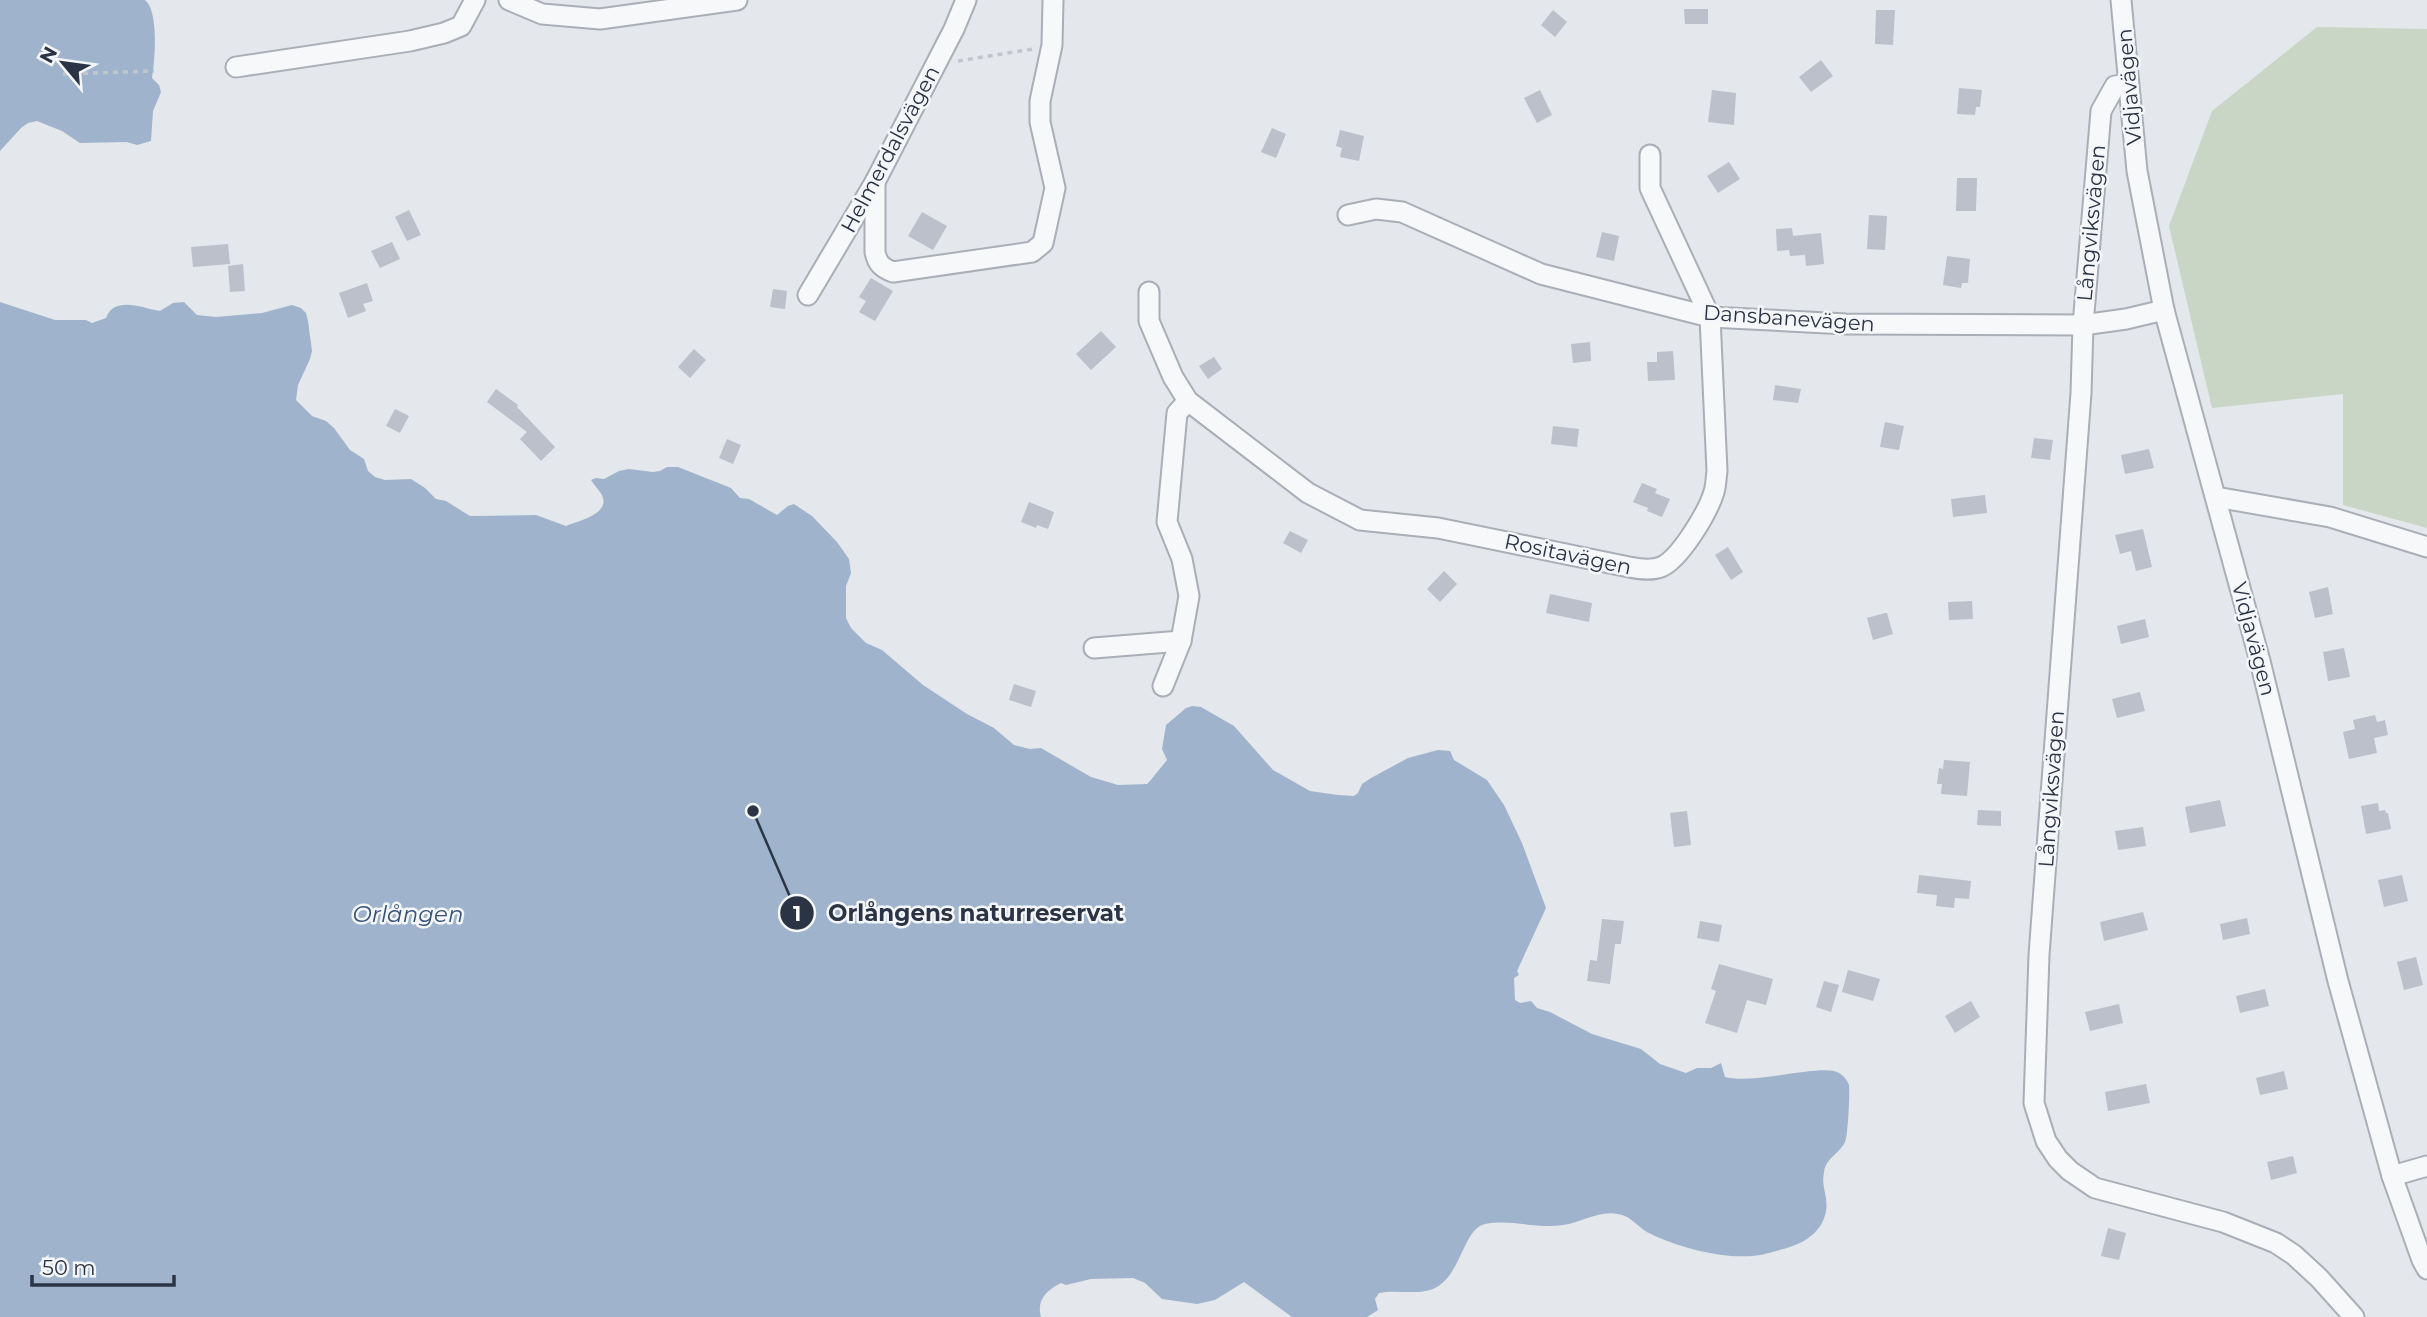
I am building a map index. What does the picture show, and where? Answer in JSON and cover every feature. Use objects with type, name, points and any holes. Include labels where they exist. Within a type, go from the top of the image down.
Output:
[{"type":"street","points":[[236,67],[410,41],[444,33],[461,26],[475,0]]},
{"type":"street","points":[[509,0],[542,15],[600,19],[737,0]]},
{"type":"street","name":"Helmerdalsvägen","points":[[808,295],[875,182],[954,29],[966,0]]},
{"type":"street","points":[[875,182],[877,261],[893,272],[1032,252],[1043,243],[1055,188],[1040,122],[1040,101],[1052,46],[1053,0]]},
{"type":"street","name":"Vidjavägen","points":[[2121,0],[2137,171],[2164,310],[2299,814],[2338,981],[2392,1176],[2427,1269]]},
{"type":"street","name":"Långviksvägen","points":[[2128,84],[2115,86],[2101,111],[2083,325],[2081,393],[2039,955],[2035,1111],[2046,1141],[2058,1159],[2083,1181],[2095,1188],[2223,1222],[2276,1243],[2319,1278],[2354,1317]]},
{"type":"street","name":"Rositavägen","points":[[1149,292],[1149,321],[1173,377],[1188,401],[1308,493],[1360,520],[1438,528],[1629,568],[1660,568],[1676,557],[1706,511],[1715,492],[1717,471],[1710,317],[1650,188],[1650,155]]},
{"type":"street","name":"Dansbanevägen","points":[[1348,215],[1376,209],[1402,212],[1541,274],[1710,317],[1859,324],[2083,325],[2164,310]]},
{"type":"street","points":[[1163,686],[1181,641],[1189,596],[1182,559],[1167,522],[1177,413],[1188,401]]},
{"type":"street","points":[[2216,497],[2330,517],[2427,547]]},
{"type":"street","points":[[1094,648],[1181,641]]},
{"type":"street","points":[[2392,1176],[2427,1166]]},
{"type":"path","points":[[935,65],[1052,46]]},
{"type":"path","points":[[63,74],[153,72]]},
{"type":"green space","points":[[2317,27],[2427,29],[2427,528],[2343,505],[2343,394],[2212,408],[2169,226],[2212,111]]},
{"type":"water","points":[[0,0],[145,0],[154,25],[152,78],[159,85],[161,92],[153,111],[151,141],[137,145],[127,142],[80,143],[62,131],[37,121],[21,128],[0,151]]},
{"type":"water","name":"Orlången","points":[[0,302],[55,320],[86,320],[92,323],[106,318],[110,311],[122,305],[160,311],[173,303],[184,302],[197,315],[216,317],[262,313],[292,305],[301,308],[306,313],[312,351],[298,385],[296,400],[312,416],[326,421],[334,428],[350,450],[364,459],[368,471],[375,477],[385,480],[411,479],[436,499],[446,501],[470,516],[536,515],[566,526],[592,516],[602,507],[602,495],[591,480],[604,479],[629,469],[653,472],[667,467],[678,467],[731,488],[740,498],[749,499],[777,515],[794,504],[812,516],[849,559],[851,573],[846,586],[846,618],[851,628],[866,643],[882,650],[923,685],[994,728],[1014,745],[1030,749],[1041,748],[1091,777],[1118,785],[1147,784],[1167,760],[1162,749],[1166,725],[1192,706],[1201,707],[1234,726],[1273,770],[1310,791],[1354,796],[1362,784],[1408,758],[1438,750],[1450,751],[1454,760],[1487,780],[1504,805],[1522,843],[1546,908],[1517,971],[1519,975],[1514,978],[1515,1000],[1520,1003],[1531,1001],[1537,1008],[1592,1034],[1641,1049],[1660,1064],[1686,1073],[1721,1063],[1725,1077],[1738,1079],[1819,1071],[1839,1073],[1845,1078],[1849,1089],[1846,1138],[1825,1167],[1823,1179],[1826,1208],[1822,1223],[1811,1236],[1798,1244],[1756,1256],[1709,1253],[1677,1245],[1647,1232],[1625,1216],[1609,1213],[1553,1226],[1485,1224],[1472,1234],[1444,1281],[1435,1288],[1422,1292],[1379,1293],[1375,1299],[1378,1310],[1367,1317],[1292,1317],[1244,1282],[1215,1300],[1197,1304],[1162,1299],[1145,1283],[1133,1278],[1091,1279],[1066,1285],[1061,1283],[1051,1289],[1041,1301],[1041,1317],[0,1317]]},
{"type":"building","points":[[1684,9],[1708,9],[1708,24],[1685,24]]},
{"type":"building","points":[[1553,10],[1567,22],[1555,37],[1541,25]]},
{"type":"building","points":[[1876,10],[1895,10],[1893,45],[1875,44]]},
{"type":"building","points":[[1821,60],[1833,76],[1811,92],[1799,77]]},
{"type":"building","points":[[1959,88],[1982,90],[1980,107],[1976,107],[1975,115],[1957,114]]},
{"type":"building","points":[[1540,90],[1552,115],[1537,123],[1524,98]]},
{"type":"building","points":[[1712,90],[1736,93],[1734,125],[1708,122]]},
{"type":"building","points":[[1272,128],[1286,134],[1276,158],[1261,152]]},
{"type":"building","points":[[1340,130],[1364,136],[1359,161],[1340,157],[1342,148],[1336,146]]},
{"type":"building","points":[[1729,162],[1740,179],[1718,193],[1707,176]]},
{"type":"building","points":[[1957,178],[1977,178],[1976,211],[1956,211]]},
{"type":"building","points":[[409,210],[421,235],[407,241],[395,217]]},
{"type":"building","points":[[922,212],[947,226],[933,250],[908,236]]},
{"type":"building","points":[[1869,215],[1887,216],[1885,250],[1867,249]]},
{"type":"building","points":[[1792,228],[1793,236],[1821,233],[1824,264],[1806,266],[1805,255],[1790,256],[1789,250],[1777,251],[1776,229]]},
{"type":"building","points":[[1602,232],[1619,236],[1614,261],[1596,257]]},
{"type":"building","points":[[392,242],[400,259],[380,268],[371,251]]},
{"type":"building","points":[[228,244],[230,264],[193,267],[191,247]]},
{"type":"building","points":[[1947,256],[1970,259],[1968,283],[1962,283],[1961,288],[1943,285]]},
{"type":"building","points":[[243,264],[245,291],[230,292],[228,266]]},
{"type":"building","points":[[871,278],[893,291],[875,321],[859,312],[866,301],[859,297]]},
{"type":"building","points":[[367,283],[373,301],[363,304],[366,311],[348,318],[339,293]]},
{"type":"building","points":[[773,289],[787,291],[785,309],[770,307]]},
{"type":"building","points":[[1101,331],[1116,347],[1091,370],[1076,354]]},
{"type":"building","points":[[1590,342],[1591,361],[1573,363],[1571,344]]},
{"type":"building","points":[[694,349],[706,360],[690,378],[678,367]]},
{"type":"building","points":[[1673,351],[1675,380],[1648,381],[1647,362],[1657,362],[1657,352]]},
{"type":"building","points":[[1214,357],[1222,369],[1208,379],[1199,366]]},
{"type":"building","points":[[1775,385],[1801,389],[1798,403],[1773,400]]},
{"type":"building","points":[[496,389],[518,405],[555,447],[541,461],[520,439],[527,432],[487,402]]},
{"type":"building","points":[[395,409],[409,416],[400,433],[386,426]]},
{"type":"building","points":[[1885,422],[1904,426],[1899,450],[1880,447]]},
{"type":"building","points":[[1553,426],[1579,429],[1577,447],[1551,444]]},
{"type":"building","points":[[2034,438],[2053,440],[2050,460],[2031,458]]},
{"type":"building","points":[[727,439],[741,445],[733,464],[719,458]]},
{"type":"building","points":[[2149,449],[2154,468],[2125,474],[2121,455]]},
{"type":"building","points":[[1642,483],[1657,489],[1655,493],[1670,499],[1662,517],[1633,502]]},
{"type":"building","points":[[1985,495],[1987,513],[1953,517],[1951,499]]},
{"type":"building","points":[[1029,502],[1054,512],[1048,529],[1021,522]]},
{"type":"building","points":[[2143,529],[2152,567],[2136,571],[2131,551],[2120,554],[2115,535]]},
{"type":"building","points":[[1290,531],[1308,540],[1301,553],[1283,543]]},
{"type":"building","points":[[1728,547],[1743,572],[1731,580],[1715,555]]},
{"type":"building","points":[[1444,571],[1457,584],[1440,602],[1427,589]]},
{"type":"building","points":[[2328,587],[2333,614],[2315,618],[2309,592]]},
{"type":"building","points":[[1550,594],[1592,603],[1589,622],[1546,613]]},
{"type":"building","points":[[1972,601],[1973,619],[1949,620],[1948,602]]},
{"type":"building","points":[[1887,613],[1893,634],[1873,640],[1867,618]]},
{"type":"building","points":[[2145,619],[2149,637],[2121,644],[2117,626]]},
{"type":"building","points":[[2344,648],[2350,677],[2328,681],[2323,652]]},
{"type":"building","points":[[1014,684],[1036,691],[1031,707],[1009,700]]},
{"type":"building","points":[[2140,692],[2145,711],[2117,718],[2112,699]]},
{"type":"building","points":[[2375,715],[2377,722],[2385,720],[2388,735],[2374,738],[2377,753],[2349,759],[2343,732],[2355,729],[2353,720]]},
{"type":"building","points":[[1944,760],[1970,762],[1967,796],[1941,794],[1942,784],[1937,784],[1939,768],[1943,769]]},
{"type":"building","points":[[2220,800],[2226,826],[2190,833],[2185,807]]},
{"type":"building","points":[[2378,803],[2379,811],[2385,810],[2388,813],[2391,829],[2366,834],[2361,806]]},
{"type":"building","points":[[1978,810],[2001,811],[2001,826],[1977,825]]},
{"type":"building","points":[[1687,811],[1691,845],[1674,847],[1670,813]]},
{"type":"building","points":[[2143,827],[2146,846],[2118,850],[2115,831]]},
{"type":"building","points":[[1919,875],[1971,881],[1969,899],[1955,898],[1954,908],[1936,906],[1937,895],[1917,893]]},
{"type":"building","points":[[2402,875],[2408,901],[2384,907],[2378,880]]},
{"type":"building","points":[[2143,912],[2148,930],[2104,941],[2100,922]]},
{"type":"building","points":[[2247,918],[2250,934],[2223,940],[2220,924]]},
{"type":"building","points":[[1602,919],[1624,921],[1621,944],[1615,944],[1610,984],[1587,981],[1590,960],[1597,961]]},
{"type":"building","points":[[1700,921],[1722,925],[1719,942],[1697,938]]},
{"type":"building","points":[[2416,957],[2423,985],[2404,990],[2397,962]]},
{"type":"building","points":[[1719,964],[1773,979],[1766,1005],[1747,1000],[1737,1033],[1705,1023],[1716,991],[1711,989]]},
{"type":"building","points":[[1848,970],[1880,979],[1873,1001],[1842,992]]},
{"type":"building","points":[[1824,981],[1839,985],[1831,1012],[1816,1007]]},
{"type":"building","points":[[2265,989],[2269,1006],[2240,1013],[2236,996]]},
{"type":"building","points":[[1971,1001],[1980,1017],[1955,1033],[1945,1016]]},
{"type":"building","points":[[2119,1004],[2123,1023],[2090,1031],[2085,1012]]},
{"type":"building","points":[[2284,1071],[2288,1089],[2260,1095],[2256,1078]]},
{"type":"building","points":[[2146,1084],[2150,1103],[2108,1111],[2105,1092]]},
{"type":"building","points":[[2293,1156],[2297,1173],[2271,1180],[2267,1162]]},
{"type":"building","points":[[2108,1228],[2126,1233],[2119,1260],[2101,1256]]},
{"type":"place","name":"Orlångens naturreservat","points":[[753,811]]}]
